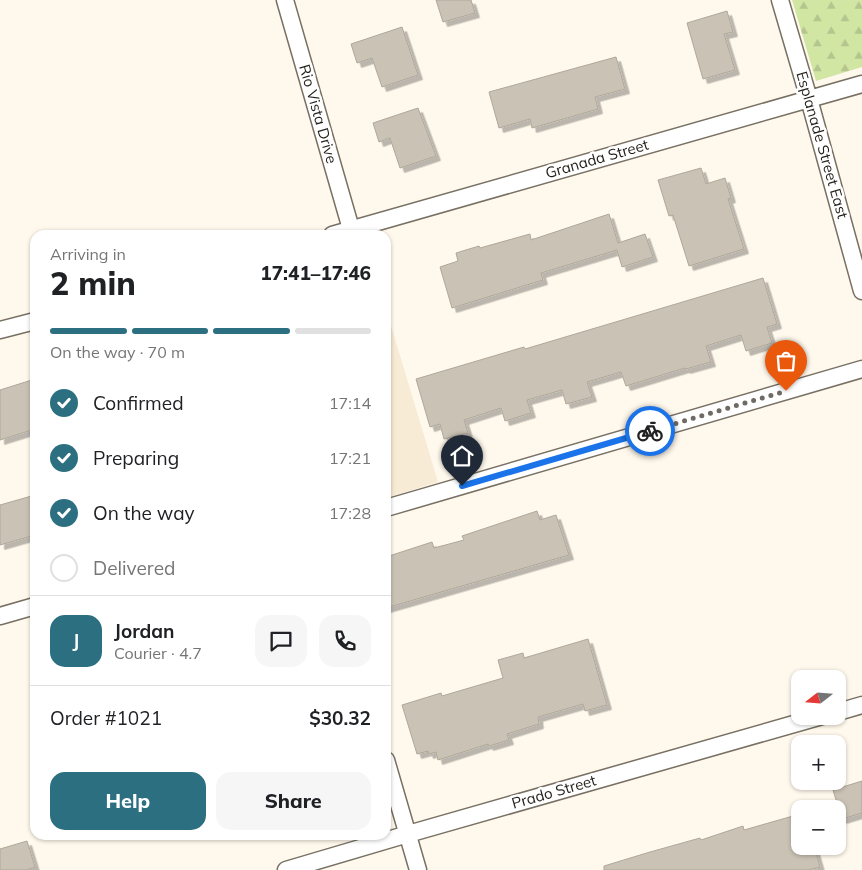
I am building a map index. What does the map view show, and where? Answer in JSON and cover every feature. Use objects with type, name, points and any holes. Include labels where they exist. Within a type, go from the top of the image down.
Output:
[{"type":"street","name":"Rio Vista Drive","points":[[285,0],[351,229]]},
{"type":"street","name":"Esplanade Street East","points":[[780,0],[862,291]]},
{"type":"street","name":"Granada Street","points":[[348,230],[862,84]]},
{"type":"street","points":[[0,330],[30,322]]},
{"type":"street","points":[[391,507],[862,368]]},
{"type":"street","points":[[0,616],[30,607]]},
{"type":"street","points":[[846,710],[862,705]]},
{"type":"street","name":"Prado Street","points":[[391,839],[791,725]]},
{"type":"street","points":[[391,777],[418,870]]},
{"type":"street","name":"Prado Street","points":[[286,870],[388,840]]},
{"type":"shaded area","points":[[391,326],[438,482],[391,496]]},
{"type":"green space","points":[[792,0],[862,0],[862,67],[816,81]]},
{"type":"building","points":[[436,0],[471,0],[475,13],[443,22]]},
{"type":"building","points":[[727,11],[733,32],[724,34],[735,70],[703,79],[687,23]]},
{"type":"building","points":[[402,27],[418,75],[382,87],[372,58],[357,63],[351,44]]},
{"type":"building","points":[[616,57],[625,89],[595,97],[598,109],[532,128],[530,119],[499,128],[489,92]]},
{"type":"building","points":[[418,108],[436,156],[400,168],[390,138],[379,142],[373,123]]},
{"type":"building","points":[[701,168],[706,184],[725,178],[731,198],[728,199],[744,249],[689,266],[673,215],[669,216],[658,180]]},
{"type":"building","points":[[609,214],[618,243],[645,234],[653,257],[622,267],[617,250],[541,273],[543,280],[452,308],[440,267],[458,261],[456,253],[530,234],[531,240]]},
{"type":"building","points":[[763,278],[777,324],[767,327],[772,343],[746,351],[741,335],[706,346],[711,362],[626,386],[621,372],[587,382],[592,397],[566,404],[562,390],[527,400],[531,413],[505,421],[501,408],[464,420],[468,433],[444,439],[440,424],[430,427],[416,379],[524,347],[525,349]]},
{"type":"building","points":[[30,381],[30,431],[0,440],[0,390]]},
{"type":"building","points":[[30,496],[30,536],[0,545],[0,505]]},
{"type":"building","points":[[537,511],[540,520],[556,515],[569,555],[391,607],[391,555],[432,542],[434,548],[464,540],[462,536]]},
{"type":"building","points":[[588,639],[607,705],[585,711],[583,704],[538,717],[539,724],[507,734],[509,740],[489,746],[488,744],[438,760],[436,752],[429,754],[428,751],[417,754],[402,705],[441,693],[442,696],[503,678],[498,660],[523,653],[524,658]]},
{"type":"building","points":[[862,781],[862,813],[846,818],[846,800],[836,800],[833,790],[846,790],[846,786]]},
{"type":"building","points":[[791,817],[791,855],[817,855],[820,867],[808,870],[604,870],[604,866],[650,852],[700,838],[701,840],[743,826],[744,830]]},
{"type":"building","points":[[27,841],[35,867],[26,870],[0,870],[0,849]]},
{"type":"way so far","points":[[650,431],[786,391]]},
{"type":"route","points":[[462,486],[650,431]]}]
